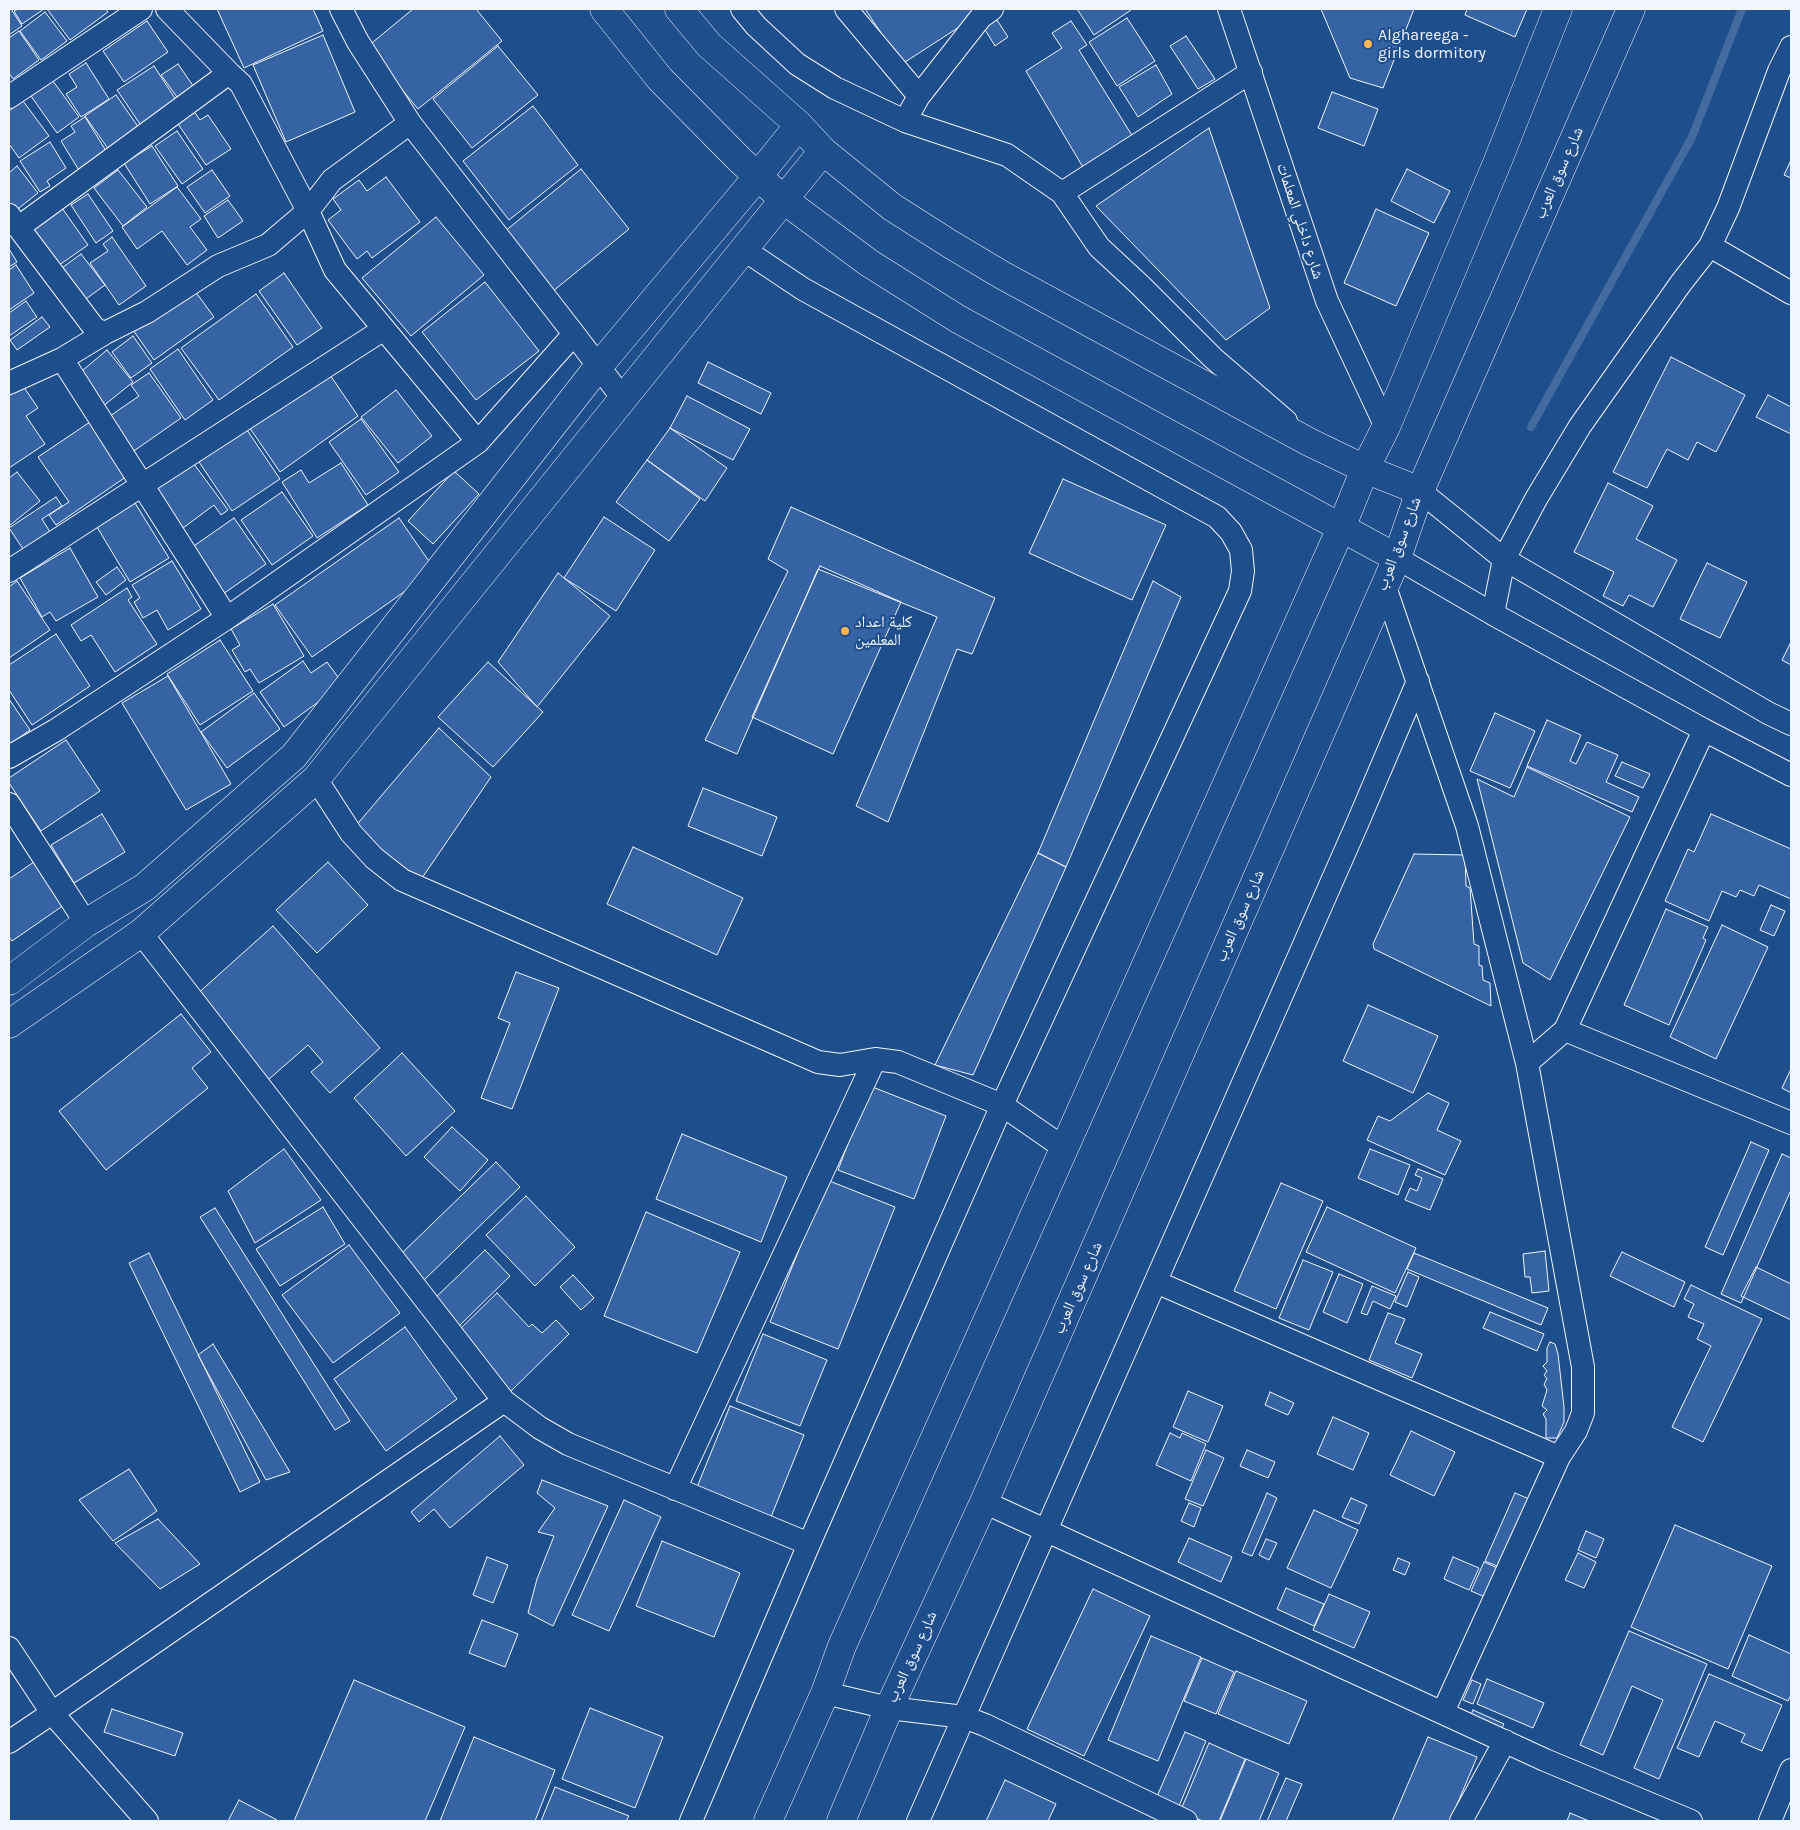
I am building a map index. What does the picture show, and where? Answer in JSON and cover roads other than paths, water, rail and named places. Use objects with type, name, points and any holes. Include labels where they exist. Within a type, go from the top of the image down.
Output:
[{"type":"street","points":[[9,98],[141,9]]},
{"type":"street","points":[[167,9],[241,84],[308,211],[336,270],[478,442]]},
{"type":"street","points":[[604,9],[660,79],[740,160],[784,200],[869,263],[958,319],[1397,558],[1493,614],[1704,730],[1791,775]]},
{"type":"street","points":[[679,9],[708,45],[799,125],[823,152],[892,207],[1002,275],[1309,442],[1365,469],[1420,492],[1504,559],[1768,713],[1791,724]]},
{"type":"street","points":[[742,9],[756,26],[797,64],[835,88],[905,121],[1007,155],[1062,193],[1099,247],[1213,358],[1309,442]]},
{"type":"street","points":[[846,9],[919,96]]},
{"type":"street","points":[[905,121],[919,96],[981,17],[992,9]]},
{"type":"street","name":"شارع داخلي المعلمات","points":[[1229,9],[1327,301],[1386,427]]},
{"type":"street","points":[[768,1821],[825,1693],[842,1646],[1341,528],[1365,469],[1386,427],[1497,163],[1558,9]]},
{"type":"street","name":"شارع سوق العرب","points":[[841,1821],[889,1708],[984,1502],[1397,558],[1420,492],[1631,9]]},
{"type":"street","points":[[350,12],[358,42],[410,123],[624,400]]},
{"type":"street","points":[[1493,614],[1504,559],[1536,499],[1580,426],[1680,284],[1710,246],[1728,208],[1779,71],[1791,47]]},
{"type":"street","points":[[105,333],[95,329],[14,220],[229,72]]},
{"type":"street","points":[[1062,193],[1251,72]]},
{"type":"street","points":[[9,383],[62,359],[105,333],[146,312],[218,266],[268,245],[308,211],[332,180],[410,123]]},
{"type":"street","points":[[9,981],[86,923],[145,887],[294,756],[598,367],[799,125]]},
{"type":"street","points":[[9,1024],[141,933],[316,779],[823,152]]},
{"type":"street","points":[[1710,246],[1791,293]]},
{"type":"street","points":[[691,1821],[1002,1105],[1240,591],[1243,571],[1241,550],[1232,532],[1217,517],[803,290],[743,249]]},
{"type":"street","points":[[9,571],[384,329]]},
{"type":"street","points":[[9,757],[64,725],[228,618],[478,442],[574,334]]},
{"type":"street","points":[[62,359],[228,618]]},
{"type":"street","points":[[1384,584],[1467,826],[1526,1063],[1582,1367],[1583,1413],[1576,1431],[1559,1457],[1443,1712]]},
{"type":"street","points":[[918,1821],[1354,832],[1418,682]]},
{"type":"street","points":[[1526,1063],[1566,1030],[1704,730]]},
{"type":"street","points":[[316,779],[351,833],[374,858],[402,880],[818,1062],[840,1065],[874,1059],[898,1062],[1002,1105],[1064,1148]]},
{"type":"street","points":[[9,804],[86,923]]},
{"type":"street","points":[[182,854],[203,879]]},
{"type":"street","points":[[141,933],[504,1401],[551,1435],[568,1444],[810,1544]]},
{"type":"street","points":[[1566,1030],[1791,1123]]},
{"type":"street","points":[[675,1488],[874,1059]]},
{"type":"street","points":[[1156,1282],[1559,1457]]},
{"type":"street","points":[[9,1742],[504,1401]]},
{"type":"street","points":[[984,1502],[1505,1741],[1691,1821]]},
{"type":"street","points":[[9,1648],[52,1713],[147,1821]]},
{"type":"street","points":[[825,1693],[889,1708],[964,1717],[985,1725],[1186,1821]]},
{"type":"street","points":[[1461,1821],[1505,1741]]},
{"type":"street","points":[[1770,1821],[1791,1770]]},
{"type":"waterway","points":[[1531,427],[1692,137],[1742,9]]},
{"type":"place","name":"Alghareega - girls dormitory","points":[[1368,44]]},
{"type":"place","name":"كلية اعداد المعلمين","points":[[845,631]]}]
